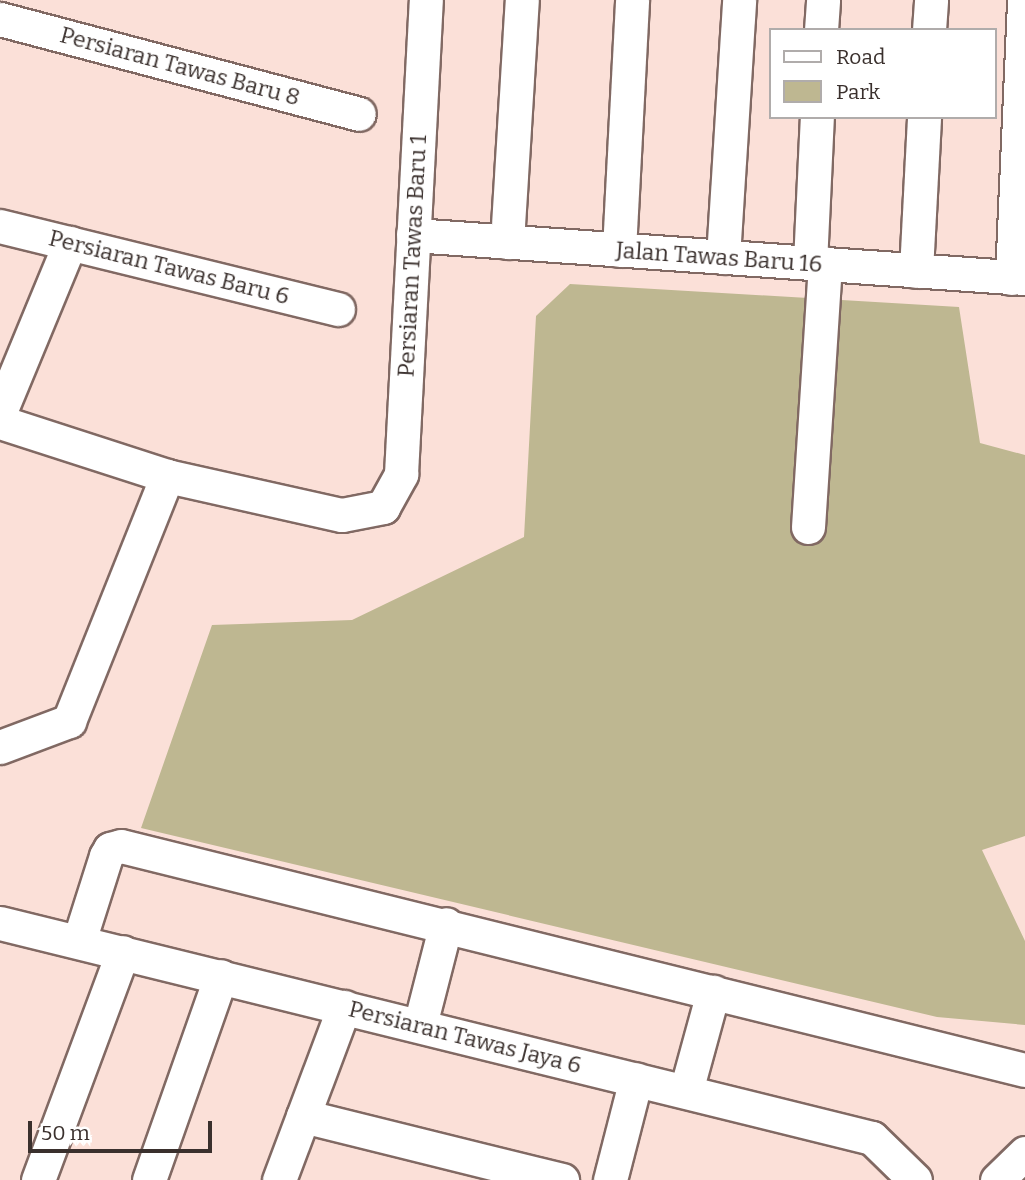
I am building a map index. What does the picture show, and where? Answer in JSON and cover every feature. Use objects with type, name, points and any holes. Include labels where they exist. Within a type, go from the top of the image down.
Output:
[{"type":"street","name":"Persiaran Tawas Baru 1","points":[[167,476],[342,515],[383,507],[401,474],[426,0]]},
{"type":"street","points":[[507,242],[522,0]]},
{"type":"street","points":[[619,250],[632,0]]},
{"type":"street","points":[[723,257],[738,0]]},
{"type":"street","points":[[821,28],[823,0]]},
{"type":"street","points":[[929,28],[930,0]]},
{"type":"street","points":[[1018,278],[1024,0]]},
{"type":"street","name":"Persiaran Tawas Baru 8","points":[[0,19],[359,114]]},
{"type":"street","points":[[808,527],[818,264],[817,119]]},
{"type":"street","points":[[916,271],[924,119]]},
{"type":"street","name":"Persiaran Tawas Baru 6","points":[[0,226],[338,309]]},
{"type":"street","name":"Jalan Tawas Baru 16","points":[[413,235],[1018,278]]},
{"type":"street","points":[[0,412],[70,243]]},
{"type":"street","points":[[0,422],[167,476],[82,695],[69,721],[0,747]]},
{"type":"street","points":[[79,941],[106,856],[110,849],[121,846],[446,924],[1025,1070]]},
{"type":"street","name":"Persiaran Tawas Jaya 6","points":[[0,923],[872,1138],[915,1180]]},
{"type":"street","points":[[420,1026],[446,924]]},
{"type":"street","points":[[38,1180],[123,952]]},
{"type":"street","points":[[149,1180],[220,976]]},
{"type":"street","points":[[686,1091],[713,992]]},
{"type":"street","points":[[279,1180],[344,1006]]},
{"type":"street","points":[[610,1180],[636,1079]]},
{"type":"street","points":[[303,1116],[562,1180]]},
{"type":"street","points":[[997,1180],[1025,1153]]},
{"type":"green space","points":[[570,284],[959,307],[980,443],[1025,455],[1025,836],[982,850],[1025,941],[1025,1025],[937,1017],[141,828],[212,625],[352,620],[524,537],[536,316]]}]
